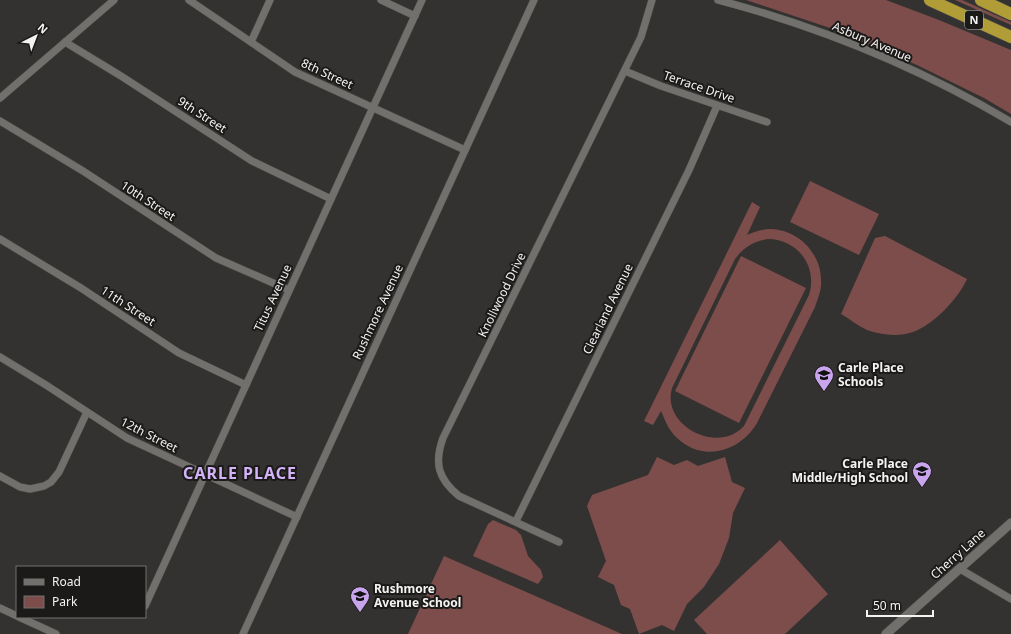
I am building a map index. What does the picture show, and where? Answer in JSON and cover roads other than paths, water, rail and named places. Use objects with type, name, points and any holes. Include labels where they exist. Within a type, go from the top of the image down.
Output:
[{"type":"highway","name":"N","points":[[930,0],[1011,37]]},
{"type":"highway","name":"N","points":[[981,0],[1011,14]]},
{"type":"street","points":[[0,98],[114,0]]},
{"type":"street","name":"8th Street","points":[[189,0],[295,72],[465,150]]},
{"type":"street","points":[[251,42],[270,0]]},
{"type":"street","points":[[381,0],[415,16]]},
{"type":"street","name":"Titus Avenue","points":[[146,604],[422,0]]},
{"type":"street","name":"Rushmore Avenue","points":[[243,634],[534,0]]},
{"type":"street","name":"Knollwood Drive","points":[[559,542],[459,496],[448,487],[442,477],[439,469],[439,449],[625,72],[641,37],[652,0]]},
{"type":"street","name":"Asbury Avenue","points":[[718,0],[794,23],[887,59],[979,103],[1011,122]]},
{"type":"street","name":"9th Street","points":[[65,42],[121,76],[252,161],[331,199]]},
{"type":"street","name":"Terrace Drive","points":[[625,72],[661,86],[767,122]]},
{"type":"street","name":"Clearland Avenue","points":[[516,521],[689,170],[718,106]]},
{"type":"street","name":"10th Street","points":[[0,121],[83,171],[216,258],[289,290]]},
{"type":"street","name":"11th Street","points":[[0,239],[81,288],[179,353],[246,385]]},
{"type":"street","name":"12th Street","points":[[0,357],[139,444],[296,517]]},
{"type":"street","points":[[0,476],[20,487],[30,489],[44,486],[51,482],[59,472],[87,412]]},
{"type":"street","name":"Cherry Lane","points":[[886,634],[1011,522]]},
{"type":"street","points":[[960,569],[1011,599]]},
{"type":"street","points":[[0,608],[16,616]]},
{"type":"street","points":[[20,618],[56,634]]},
{"type":"place","name":"Carle Place Schools","points":[[824,392]]},
{"type":"place","name":"Carle Place Middle/High School","points":[[922,488]]},
{"type":"place","name":"Rushmore Avenue School","points":[[360,613]]},
{"type":"district","name":"CARLE PLACE","points":[[240,473]]}]
